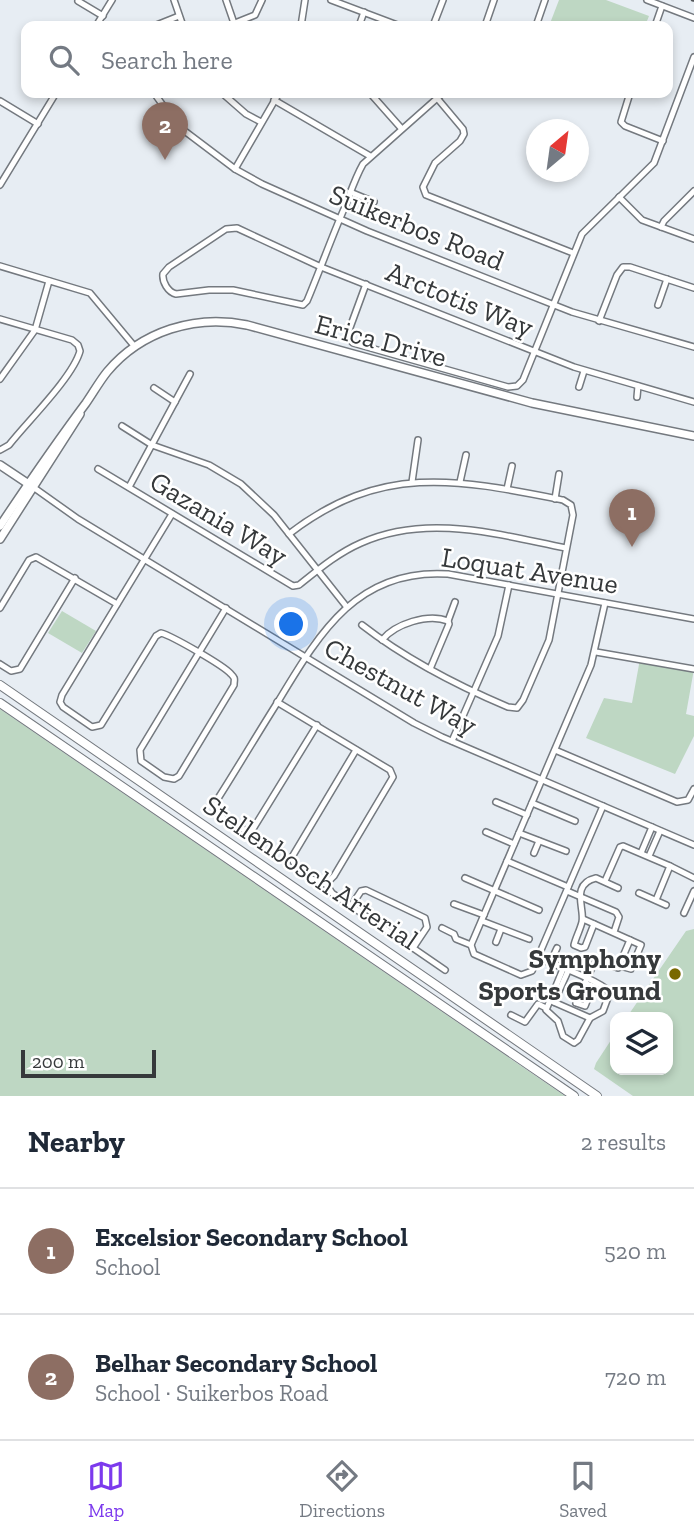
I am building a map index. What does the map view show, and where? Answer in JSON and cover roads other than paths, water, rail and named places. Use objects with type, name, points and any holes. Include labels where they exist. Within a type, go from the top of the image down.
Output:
[{"type":"main road","name":"Erica Drive","points":[[0,539],[72,419],[107,372],[135,347],[165,331],[189,324],[215,321],[240,323],[532,403],[694,436]]},
{"type":"main road","points":[[0,465],[31,486]]},
{"type":"main road","name":"Erica Drive","points":[[0,526],[31,486]]},
{"type":"main road","name":"Stellenbosch Arterial","points":[[0,685],[597,1096]]},
{"type":"main road","name":"Stellenbosch Arterial","points":[[0,703],[574,1096]]},
{"type":"street","points":[[100,21],[112,0]]},
{"type":"street","points":[[174,0],[181,21]]},
{"type":"street","points":[[226,0],[234,21]]},
{"type":"street","points":[[243,21],[255,15],[261,0]]},
{"type":"street","points":[[303,21],[305,0]]},
{"type":"street","points":[[331,0],[387,21]]},
{"type":"street","points":[[435,21],[443,0]]},
{"type":"street","points":[[487,21],[494,0]]},
{"type":"street","points":[[538,21],[545,0]]},
{"type":"street","points":[[647,0],[694,18]]},
{"type":"street","points":[[78,1],[103,16]]},
{"type":"street","points":[[657,21],[662,6]]},
{"type":"street","points":[[361,21],[364,12]]},
{"type":"street","points":[[166,21],[179,16]]},
{"type":"street","points":[[366,285],[348,333],[348,338],[353,343],[513,387],[523,380],[582,234],[654,163],[694,57]]},
{"type":"street","points":[[0,185],[53,98]]},
{"type":"street","name":"Suikerbos Road","points":[[158,98],[178,126],[235,169],[340,219],[553,304],[694,347]]},
{"type":"street","points":[[228,98],[246,114],[261,122]]},
{"type":"street","points":[[374,98],[401,128]]},
{"type":"street","points":[[321,267],[359,171],[370,156],[437,98],[463,129],[464,134],[431,169],[423,187],[426,195],[573,254]]},
{"type":"street","points":[[628,98],[621,122],[663,141]]},
{"type":"street","points":[[235,169],[274,100],[370,156]]},
{"type":"street","points":[[0,101],[38,124]]},
{"type":"street","points":[[661,227],[694,191]]},
{"type":"street","points":[[350,192],[374,202]]},
{"type":"street","points":[[619,197],[638,218],[694,239]]},
{"type":"street","name":"Arctotis Way","points":[[321,267],[307,301],[298,306],[233,290],[176,295],[169,290],[163,277],[169,267],[232,227],[321,267],[584,371],[694,402]]},
{"type":"street","points":[[0,266],[90,293],[135,347]]},
{"type":"street","points":[[599,320],[620,268],[630,267],[694,288]]},
{"type":"street","points":[[658,305],[667,279]]},
{"type":"street","points":[[0,379],[35,330],[49,281]]},
{"type":"street","points":[[0,319],[72,340],[80,348],[80,354],[62,381],[9,445],[0,450]]},
{"type":"street","points":[[579,387],[584,371]]},
{"type":"street","points":[[129,487],[190,373]]},
{"type":"street","points":[[637,397],[638,386]]},
{"type":"street","points":[[154,388],[175,402]]},
{"type":"street","points":[[122,426],[152,445],[209,465],[236,480],[263,503],[346,606]]},
{"type":"street","points":[[412,482],[418,440]]},
{"type":"street","points":[[460,482],[466,455]]},
{"type":"street","points":[[508,489],[512,466]]},
{"type":"street","name":"Gazania Way","points":[[98,469],[293,586],[299,585],[318,570]]},
{"type":"street","points":[[555,499],[559,474]]},
{"type":"street","points":[[289,534],[345,500],[383,487],[412,482],[460,482],[508,489],[571,505],[573,515],[546,646],[520,706],[511,708],[429,670],[362,625]]},
{"type":"street","name":"Chestnut Way","points":[[31,486],[58,506],[414,723],[694,845]]},
{"type":"street","points":[[172,514],[61,699],[63,707],[88,725],[101,725],[156,636],[161,633],[168,635],[198,654],[232,674],[234,679],[234,685],[179,776],[169,779],[141,761],[140,750],[198,654],[226,608]]},
{"type":"street","points":[[318,570],[361,543],[388,533],[420,527],[480,531],[566,548]]},
{"type":"street","points":[[0,608],[33,557],[40,557],[117,604]]},
{"type":"street","name":"Loquat Avenue","points":[[317,725],[258,823],[250,831],[242,830],[218,814],[216,804],[305,657],[326,628],[346,606],[369,590],[386,583],[424,574],[465,576],[694,619]]},
{"type":"street","points":[[0,664],[11,671],[20,669],[75,578]]},
{"type":"street","points":[[452,741],[501,627],[509,585]]},
{"type":"street","points":[[429,670],[449,624],[455,602]]},
{"type":"street","points":[[603,806],[533,971],[521,975],[478,957],[472,951],[471,945],[596,652],[605,603]]},
{"type":"street","points":[[382,640],[391,631],[410,623],[427,620],[448,621]]},
{"type":"street","points":[[596,652],[694,669]]},
{"type":"street","points":[[277,702],[390,770],[392,780],[334,877],[326,884]]},
{"type":"street","points":[[356,750],[292,857],[293,864],[320,883],[326,884],[332,893],[445,970]]},
{"type":"street","points":[[555,750],[677,802],[688,800],[694,789]]},
{"type":"street","points":[[496,802],[527,816]]},
{"type":"street","points":[[532,803],[575,821]]},
{"type":"street","points":[[641,853],[652,827]]},
{"type":"street","points":[[649,856],[660,831]]},
{"type":"street","points":[[486,832],[514,844]]},
{"type":"street","points":[[519,833],[566,851]]},
{"type":"street","points":[[534,853],[540,841]]},
{"type":"street","points":[[606,881],[621,846],[694,878]]},
{"type":"street","points":[[507,862],[616,912],[619,917],[614,932]]},
{"type":"street","points":[[656,900],[670,866]]},
{"type":"street","points":[[465,878],[539,910]]},
{"type":"street","points":[[594,924],[585,947],[574,944],[583,919],[579,897],[592,878],[606,881],[618,888]]},
{"type":"street","points":[[351,906],[361,891],[366,890],[425,918],[427,927],[413,948]]},
{"type":"street","points":[[684,914],[694,891]]},
{"type":"street","points":[[639,893],[666,905]]},
{"type":"street","points":[[454,904],[501,929],[529,939]]},
{"type":"street","points":[[583,919],[640,944],[641,948],[631,969],[597,962],[586,981]]},
{"type":"street","points":[[442,928],[454,934],[456,939],[471,945]]},
{"type":"street","points":[[496,942],[501,929]]},
{"type":"street","points":[[620,966],[630,940]]},
{"type":"street","points":[[550,963],[556,948]]},
{"type":"street","points":[[511,1015],[525,1022],[538,1004],[546,1008],[558,1021],[563,1036],[572,1043],[579,1040],[590,1018],[603,1012],[610,995],[606,988],[538,958]]},
{"type":"street","points":[[546,1008],[566,970]]},
{"type":"street","points":[[552,1001],[590,1018]]},
{"type":"place","name":"Belhar Secondary School","points":[[165,160]]},
{"type":"place","name":"Excelsior Secondary School","points":[[632,547]]},
{"type":"place","name":"Symphony Sports Ground","points":[[675,974]]}]
